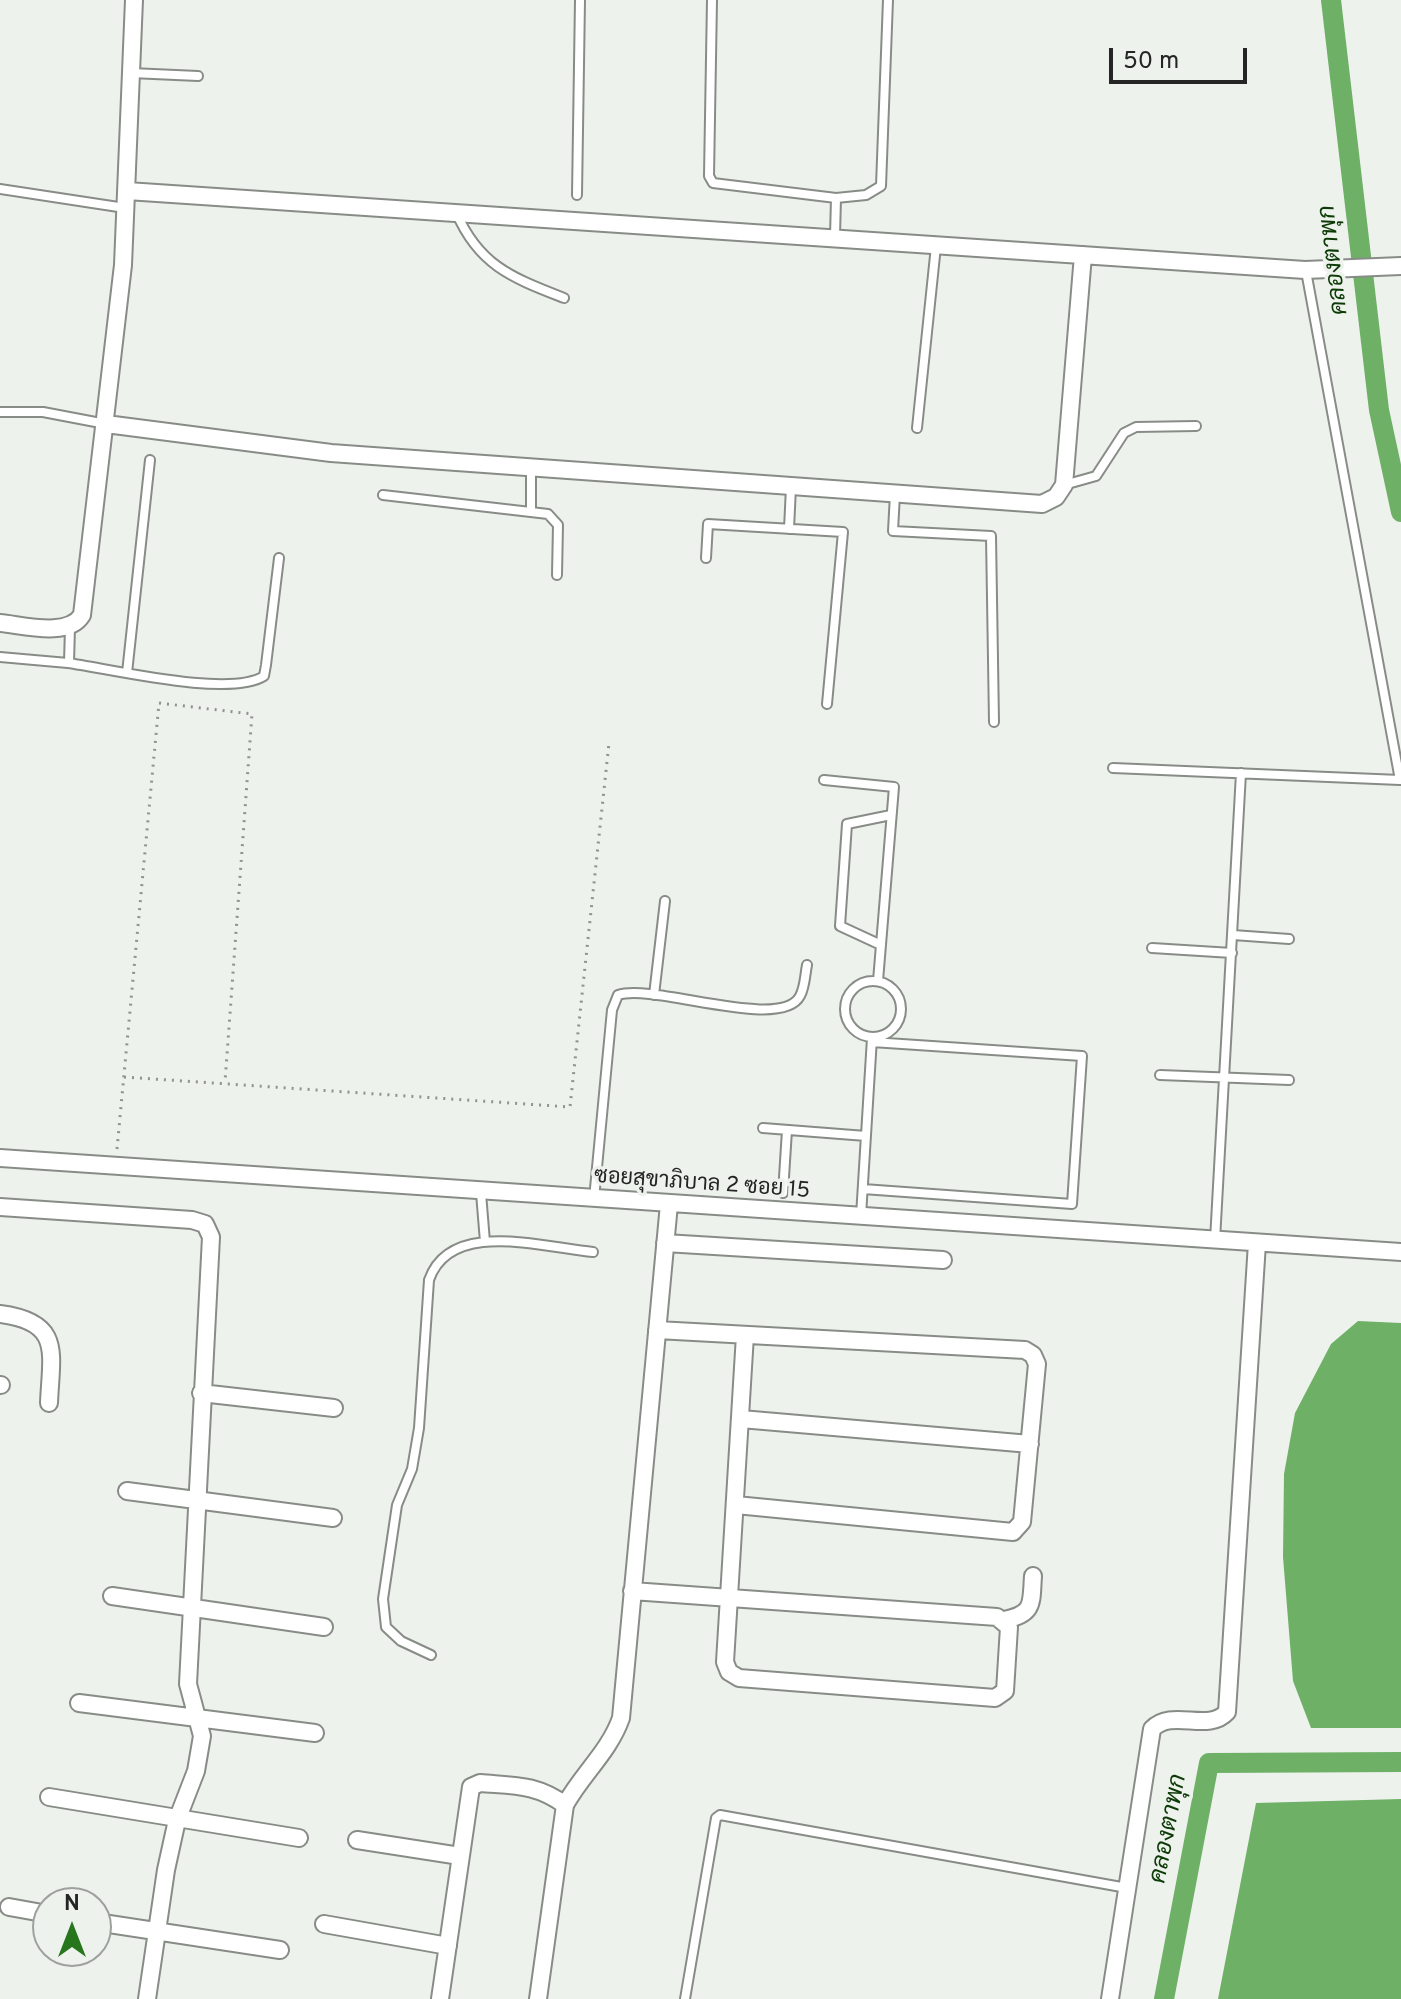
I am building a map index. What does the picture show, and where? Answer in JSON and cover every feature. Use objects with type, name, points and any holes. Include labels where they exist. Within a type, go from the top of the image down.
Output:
[{"type":"street","points":[[0,623],[70,627],[82,615],[106,424],[126,208],[134,0]]},
{"type":"street","points":[[127,191],[835,236],[1305,270],[1401,266]]},
{"type":"street","points":[[106,424],[331,453],[531,470],[1042,504],[1056,497],[1064,485],[1083,255]]},
{"type":"street","name":"ซอยสุขาภิบาล 2 ซอย 15","points":[[0,1158],[481,1193],[1401,1252]]},
{"type":"street","points":[[538,1999],[565,1805],[579,1780],[613,1742],[621,1718],[669,1204]]},
{"type":"street","points":[[0,1207],[192,1220],[205,1224],[211,1237],[194,1500],[188,1684],[202,1736],[196,1771],[177,1820],[155,1932],[147,1999]]},
{"type":"street","points":[[665,1243],[943,1260]]},
{"type":"street","points":[[1110,1999],[1152,1729],[1166,1721],[1216,1720],[1227,1712],[1257,1243]]},
{"type":"street","points":[[0,1314],[16,1316],[43,1330],[51,1341],[49,1403]]},
{"type":"street","points":[[657,1330],[1025,1350],[1033,1355],[1037,1364],[1022,1522],[1013,1532],[736,1505]]},
{"type":"street","points":[[745,1335],[732,1597],[725,1662],[729,1672],[739,1678],[995,1698],[1005,1691],[1009,1627],[1004,1620]]},
{"type":"street","points":[[201,1393],[334,1408]]},
{"type":"street","points":[[741,1419],[1030,1444]]},
{"type":"street","points":[[127,1491],[333,1518]]},
{"type":"street","points":[[632,1591],[1004,1620],[1022,1616],[1030,1607],[1033,1576]]},
{"type":"street","points":[[112,1596],[324,1627]]},
{"type":"street","points":[[79,1703],[195,1715],[315,1733]]},
{"type":"street","points":[[440,1999],[471,1787],[480,1783],[533,1787],[545,1790],[565,1805]]},
{"type":"street","points":[[49,1797],[299,1838]]},
{"type":"street","points":[[357,1840],[460,1856]]},
{"type":"street","points":[[9,1907],[32,1911]]},
{"type":"street","points":[[324,1924],[448,1946]]},
{"type":"street","points":[[112,1925],[280,1950]]},
{"type":"lane","points":[[577,195],[580,0]]},
{"type":"lane","points":[[712,0],[709,176],[713,183],[836,198],[866,195],[881,186],[888,0]]},
{"type":"lane","points":[[131,73],[198,76]]},
{"type":"lane","points":[[0,189],[126,208]]},
{"type":"lane","points":[[835,236],[836,198]]},
{"type":"lane","points":[[456,212],[468,239],[485,258],[511,277],[564,298]]},
{"type":"lane","points":[[917,428],[936,245]]},
{"type":"lane","points":[[1113,768],[1400,780],[1305,270]]},
{"type":"lane","points":[[0,412],[43,412],[106,424]]},
{"type":"lane","points":[[1064,485],[1096,476],[1124,433],[1136,427],[1196,426]]},
{"type":"lane","points":[[127,673],[150,460]]},
{"type":"lane","points":[[531,470],[531,511]]},
{"type":"lane","points":[[789,529],[791,487]]},
{"type":"lane","points":[[895,494],[893,531],[991,536],[994,722]]},
{"type":"lane","points":[[383,495],[548,514],[558,525],[557,575]]},
{"type":"lane","points":[[706,558],[708,524],[843,532],[827,704]]},
{"type":"lane","points":[[0,657],[69,663],[221,684],[245,684],[264,676],[279,558]]},
{"type":"lane","points":[[69,663],[70,627]]},
{"type":"lane","points":[[1215,1240],[1241,773]]},
{"type":"lane","points":[[824,780],[894,787],[878,981]]},
{"type":"lane","points":[[881,945],[840,926],[847,824],[891,815]]},
{"type":"lane","points":[[654,995],[665,901]]},
{"type":"lane","points":[[1233,935],[1289,939]]},
{"type":"lane","points":[[1152,948],[1232,953]]},
{"type":"lane","points":[[594,1200],[614,1001],[624,993],[759,1009],[779,1008],[793,1004],[800,996],[807,965]]},
{"type":"lane","points":[[863,1189],[1072,1204],[1082,1056],[872,1040],[850,1025],[845,1006],[853,989],[860,984],[878,981],[894,989],[901,1005],[901,1014],[893,1030],[872,1040]]},
{"type":"lane","points":[[861,1217],[872,1040]]},
{"type":"lane","points":[[1160,1075],[1289,1080]]},
{"type":"lane","points":[[763,1128],[866,1136]]},
{"type":"lane","points":[[783,1193],[787,1130]]},
{"type":"lane","points":[[481,1193],[485,1242]]},
{"type":"lane","points":[[431,1655],[401,1641],[386,1627],[383,1599],[397,1505],[412,1469],[419,1428],[429,1280],[434,1264],[446,1252],[463,1244],[485,1242],[593,1252]]},
{"type":"lane","points":[[685,1999],[716,1818],[720,1815],[1129,1888]]},
{"type":"path","points":[[115,1164],[159,703],[252,714],[225,1082]]},
{"type":"path","points":[[124,1077],[570,1107],[609,743]]},
{"type":"shaded area","points":[[1358,1321],[1401,1323],[1401,1728],[1311,1728],[1293,1681],[1283,1557],[1284,1474],[1295,1413],[1331,1344]]},
{"type":"shaded area","points":[[1401,1799],[1401,1999],[1218,1999],[1256,1803]]},
{"type":"waterway","name":"คลองตาพุก","points":[[1331,0],[1379,410],[1401,512]]},
{"type":"waterway","name":"คลองตาพุก","points":[[1164,1999],[1209,1763],[1401,1762]]}]
